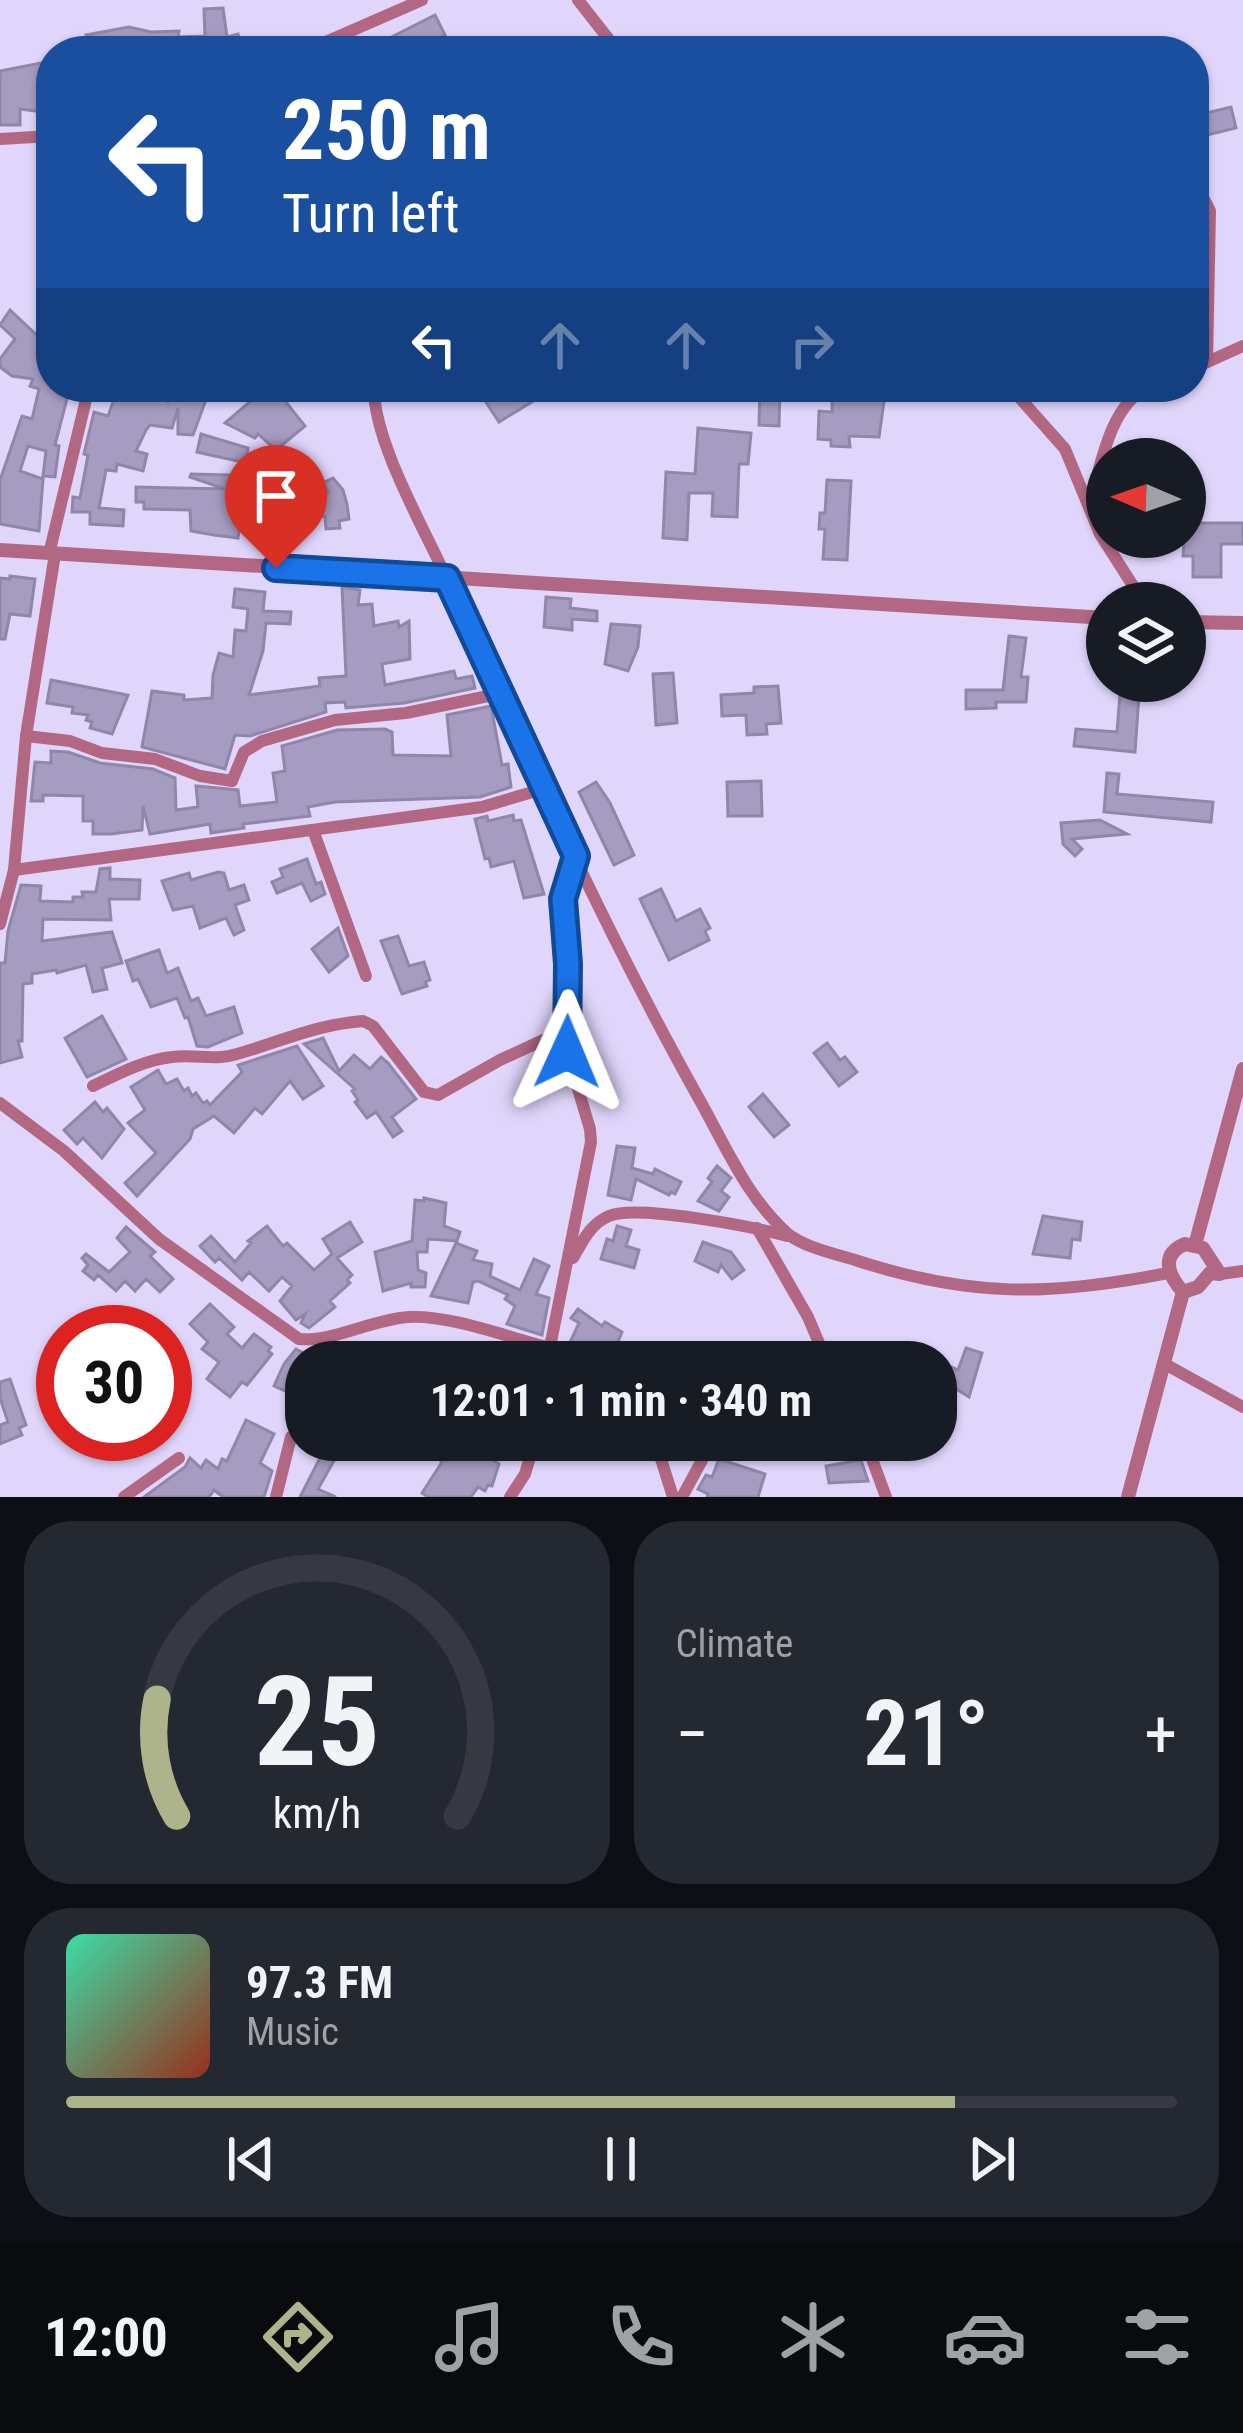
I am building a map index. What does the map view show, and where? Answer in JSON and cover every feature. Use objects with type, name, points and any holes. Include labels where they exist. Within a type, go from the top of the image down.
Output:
[{"type":"street","points":[[339,36],[422,0]]},
{"type":"street","points":[[578,0],[607,36]]},
{"type":"street","points":[[0,139],[36,137]]},
{"type":"street","points":[[1209,361],[1243,346]]},
{"type":"street","points":[[0,924],[14,870],[26,736],[52,554],[86,402]]},
{"type":"street","points":[[374,402],[498,694],[666,1040],[735,1164],[790,1237]]},
{"type":"street","points":[[1023,402],[1065,449],[1086,503]]},
{"type":"street","points":[[1109,438],[1128,402]]},
{"type":"street","points":[[0,550],[1086,617]]},
{"type":"street","points":[[1206,622],[1243,623]]},
{"type":"street","points":[[26,736],[155,759],[200,776],[232,781],[244,752],[262,741],[335,720],[406,713],[498,694]]},
{"type":"street","points":[[14,870],[495,805],[545,788]]},
{"type":"street","points":[[314,830],[366,976]]},
{"type":"street","points":[[550,1341],[591,1142],[570,1070],[567,1029],[563,899],[576,856]]},
{"type":"street","points":[[93,1086],[128,1069],[172,1057],[236,1055],[302,1030],[363,1022],[373,1026],[424,1092],[438,1095],[567,1029]]},
{"type":"street","points":[[1195,1245],[1243,1069]]},
{"type":"street","points":[[0,1103],[64,1150],[159,1239],[299,1339],[416,1317],[501,1341]]},
{"type":"street","points":[[567,1270],[591,1228],[619,1212],[757,1228],[870,1265],[973,1289],[1062,1290],[1168,1273]]},
{"type":"street","points":[[757,1228],[818,1341]]},
{"type":"street","points":[[1184,1292],[1168,1273],[1177,1248],[1195,1245],[1209,1255],[1220,1274]]},
{"type":"street","points":[[1128,1497],[1184,1292],[1210,1274],[1243,1270]]},
{"type":"street","points":[[1163,1363],[1243,1407]]},
{"type":"street","points":[[124,1497],[175,1461]]},
{"type":"street","points":[[276,1497],[285,1461]]},
{"type":"street","points":[[510,1497],[529,1461]]},
{"type":"street","points":[[664,1461],[677,1497]]},
{"type":"street","points":[[677,1497],[699,1461]]},
{"type":"street","points":[[873,1461],[886,1497]]},
{"type":"building","points":[[223,8],[227,36],[205,36],[204,9]]},
{"type":"building","points":[[435,15],[445,35],[443,36],[394,36]]},
{"type":"building","points":[[129,27],[179,31],[178,36],[86,35]]},
{"type":"building","points":[[36,64],[36,111],[20,109],[20,125],[0,125],[0,71]]},
{"type":"building","points":[[1231,107],[1236,128],[1209,135],[1209,112]]},
{"type":"building","points":[[10,310],[36,334],[36,388],[30,386],[33,379],[12,376],[0,367],[0,359],[15,339],[0,325]]},
{"type":"building","points":[[36,402],[66,402],[55,445],[59,446],[55,477],[43,476],[46,451],[28,446],[20,471],[43,479],[39,531],[0,524],[0,480],[22,416],[32,419]]},
{"type":"building","points":[[113,402],[205,402],[193,435],[178,434],[178,408],[172,428],[150,425],[136,451],[147,454],[143,471],[117,464],[116,471],[106,470],[99,508],[124,510],[123,526],[90,524],[90,512],[72,512],[73,497],[80,498],[94,412],[108,416]]},
{"type":"building","points":[[250,402],[286,402],[305,426],[276,450],[258,434],[255,438],[225,423]]},
{"type":"building","points":[[486,402],[532,402],[499,422]]},
{"type":"building","points":[[760,402],[780,402],[779,426],[759,425]]},
{"type":"building","points":[[832,402],[884,402],[879,437],[849,436],[850,447],[831,446],[831,440],[818,439],[819,411],[832,412]]},
{"type":"building","points":[[698,428],[751,433],[748,464],[739,464],[737,517],[712,516],[713,493],[689,493],[687,540],[663,538],[666,472],[695,474]]},
{"type":"building","points":[[201,434],[248,448],[246,463],[197,452]]},
{"type":"building","points":[[191,474],[267,476],[263,500],[271,501],[269,518],[241,515],[238,538],[191,531],[190,510],[144,509],[144,502],[136,502],[136,487],[225,489]]},
{"type":"building","points":[[333,478],[347,504],[349,519],[339,521],[340,528],[326,529],[325,517],[290,512],[292,496],[325,500],[324,492],[328,492],[323,483]]},
{"type":"building","points":[[827,480],[851,481],[847,560],[823,559],[825,529],[819,529]]},
{"type":"building","points":[[1206,523],[1243,523],[1243,544],[1221,544],[1221,577],[1193,577],[1193,558],[1206,558]]},
{"type":"building","points":[[0,578],[35,579],[30,616],[10,614],[5,639],[0,639]]},
{"type":"building","points":[[342,587],[360,590],[358,605],[372,604],[374,626],[398,621],[399,627],[409,621],[410,659],[382,664],[385,685],[454,671],[456,679],[472,676],[475,688],[404,703],[346,708],[345,702],[325,703],[326,712],[250,736],[235,735],[225,769],[142,747],[152,691],[184,695],[184,700],[212,698],[219,653],[233,657],[235,630],[246,631],[248,609],[233,607],[235,589],[265,592],[263,611],[291,612],[290,624],[266,623],[249,695],[320,686],[319,678],[346,676]]},
{"type":"building","points":[[546,597],[571,599],[570,608],[597,611],[597,621],[572,619],[572,630],[544,627]]},
{"type":"building","points":[[611,624],[640,626],[628,671],[605,664]]},
{"type":"building","points":[[1009,636],[1026,638],[1021,677],[1028,677],[1026,702],[966,709],[966,690],[1003,690]]},
{"type":"building","points":[[673,673],[677,723],[656,725],[653,674]]},
{"type":"building","points":[[51,680],[128,695],[112,734],[90,728],[88,715],[72,713],[73,707],[47,703]]},
{"type":"building","points":[[778,686],[781,723],[766,724],[767,734],[747,735],[746,715],[722,716],[721,695]]},
{"type":"building","points":[[1119,702],[1139,702],[1135,752],[1074,746],[1076,729],[1117,732]]},
{"type":"building","points":[[491,706],[511,787],[480,797],[335,802],[308,807],[310,816],[243,824],[244,828],[211,833],[210,824],[150,834],[143,806],[142,830],[93,834],[93,821],[83,821],[83,796],[43,795],[43,801],[31,801],[35,762],[51,763],[51,751],[153,769],[175,778],[176,810],[198,807],[196,786],[238,790],[240,806],[277,802],[273,773],[285,771],[282,746],[337,730],[385,729],[392,732],[393,755],[451,756],[447,715]]},
{"type":"building","points":[[1107,773],[1119,774],[1117,794],[1213,802],[1211,822],[1104,812]]},
{"type":"building","points":[[761,781],[762,816],[728,816],[727,782]]},
{"type":"building","points":[[596,782],[634,855],[614,865],[579,792]]},
{"type":"building","points":[[513,815],[514,821],[521,820],[544,894],[524,898],[514,861],[491,867],[489,858],[485,859],[475,819]]},
{"type":"building","points":[[1100,820],[1127,834],[1072,839],[1082,849],[1075,856],[1063,844],[1061,823]]},
{"type":"building","points":[[307,859],[325,894],[311,901],[302,883],[277,893],[272,882],[283,877],[280,869]]},
{"type":"building","points":[[110,868],[110,879],[140,880],[139,899],[109,899],[111,920],[43,919],[42,941],[112,932],[122,963],[102,968],[107,989],[93,992],[86,965],[32,974],[32,983],[23,984],[22,1041],[18,1041],[22,1057],[0,1063],[0,963],[5,963],[21,885],[41,886],[40,901],[73,902],[73,897],[83,897],[82,892],[96,892],[100,869]]},
{"type":"building","points":[[189,873],[191,880],[224,873],[229,890],[244,885],[249,900],[235,905],[244,930],[234,935],[226,918],[200,928],[193,906],[173,910],[162,881]]},
{"type":"building","points":[[661,889],[676,921],[700,909],[710,928],[705,931],[709,940],[669,960],[640,899]]},
{"type":"building","points":[[338,928],[348,956],[329,972],[312,949]]},
{"type":"building","points":[[398,936],[409,966],[424,962],[430,980],[427,986],[402,994],[381,941]]},
{"type":"building","points":[[159,950],[167,973],[178,968],[191,1001],[198,998],[206,1016],[234,1007],[242,1033],[208,1047],[197,1046],[177,998],[151,1007],[126,961]]},
{"type":"building","points":[[102,1016],[126,1059],[87,1077],[65,1038]]},
{"type":"building","points":[[323,1038],[339,1071],[354,1055],[370,1069],[381,1057],[388,1063],[416,1099],[392,1117],[402,1131],[393,1137],[376,1112],[367,1118],[355,1102],[355,1089],[304,1044]]},
{"type":"building","points":[[827,1043],[857,1072],[839,1086],[814,1053]]},
{"type":"building","points":[[297,1046],[323,1086],[303,1099],[290,1081],[262,1114],[255,1108],[234,1133],[214,1116],[193,1129],[190,1139],[137,1196],[125,1183],[156,1153],[128,1123],[145,1110],[131,1087],[158,1070],[166,1084],[177,1079],[184,1091],[188,1088],[192,1096],[196,1093],[210,1105],[242,1072],[238,1065]]},
{"type":"building","points":[[763,1094],[789,1125],[774,1137],[749,1107]]},
{"type":"building","points":[[95,1102],[103,1112],[107,1108],[124,1129],[102,1158],[83,1138],[77,1144],[64,1130]]},
{"type":"building","points":[[617,1146],[635,1148],[632,1168],[653,1174],[655,1169],[681,1182],[675,1194],[636,1179],[631,1200],[608,1195]]},
{"type":"building","points":[[717,1166],[731,1178],[721,1191],[729,1197],[719,1211],[698,1201]]},
{"type":"building","points":[[415,1200],[446,1203],[444,1226],[460,1232],[457,1241],[428,1239],[427,1252],[417,1252],[418,1270],[426,1273],[425,1287],[411,1287],[411,1283],[383,1291],[375,1252],[412,1241]]},
{"type":"building","points":[[1043,1216],[1082,1222],[1080,1240],[1072,1239],[1070,1258],[1033,1254]]},
{"type":"building","points":[[350,1222],[362,1242],[337,1258],[352,1275],[347,1280],[350,1283],[330,1301],[335,1307],[309,1328],[301,1323],[305,1314],[296,1320],[280,1301],[292,1286],[282,1277],[269,1291],[249,1272],[242,1280],[200,1246],[211,1236],[235,1262],[251,1243],[248,1241],[267,1226],[283,1246],[287,1243],[314,1270],[332,1254],[323,1239]]},
{"type":"building","points":[[617,1226],[631,1230],[626,1246],[639,1250],[634,1268],[601,1259]]},
{"type":"building","points":[[126,1227],[155,1252],[150,1256],[173,1279],[160,1292],[146,1279],[135,1291],[125,1281],[116,1291],[98,1275],[94,1280],[83,1271],[88,1265],[82,1258],[86,1254],[109,1272],[130,1252],[117,1238]]},
{"type":"building","points":[[703,1242],[731,1252],[744,1270],[732,1279],[721,1265],[718,1272],[695,1261]]},
{"type":"building","points":[[456,1243],[477,1251],[473,1260],[492,1264],[490,1276],[520,1290],[534,1259],[549,1266],[536,1294],[549,1298],[542,1335],[507,1324],[515,1306],[505,1299],[508,1295],[478,1281],[473,1282],[468,1303],[431,1296]]},
{"type":"building","points":[[210,1304],[234,1327],[227,1334],[242,1348],[254,1334],[271,1347],[272,1354],[247,1385],[242,1382],[230,1397],[207,1379],[219,1362],[202,1349],[208,1342],[192,1322]]},
{"type":"building","points":[[578,1309],[602,1326],[605,1322],[622,1332],[618,1341],[571,1341],[579,1323],[571,1318]]},
{"type":"building","points":[[966,1348],[982,1353],[969,1397],[957,1390]]},
{"type":"building","points":[[285,1363],[285,1391],[274,1386]]},
{"type":"building","points":[[10,1379],[26,1425],[19,1428],[22,1435],[0,1444],[0,1425],[8,1422],[0,1382]]},
{"type":"building","points":[[246,1420],[274,1434],[260,1463],[272,1471],[264,1497],[223,1497],[214,1490],[209,1497],[144,1497],[188,1461],[201,1468],[206,1460],[218,1469],[222,1459],[227,1461]]},
{"type":"building","points":[[318,1461],[334,1461],[318,1489],[336,1497],[300,1497]]},
{"type":"building","points":[[718,1461],[765,1474],[758,1497],[707,1497],[698,1489],[706,1475],[712,1477]]},
{"type":"building","points":[[861,1461],[868,1481],[829,1483],[826,1466]]},
{"type":"building","points":[[442,1462],[499,1464],[492,1486],[485,1491],[478,1487],[471,1497],[428,1497],[422,1493]]},
{"type":"route","points":[[276,568],[447,578],[576,856],[563,899],[568,946],[567,1052]]}]
